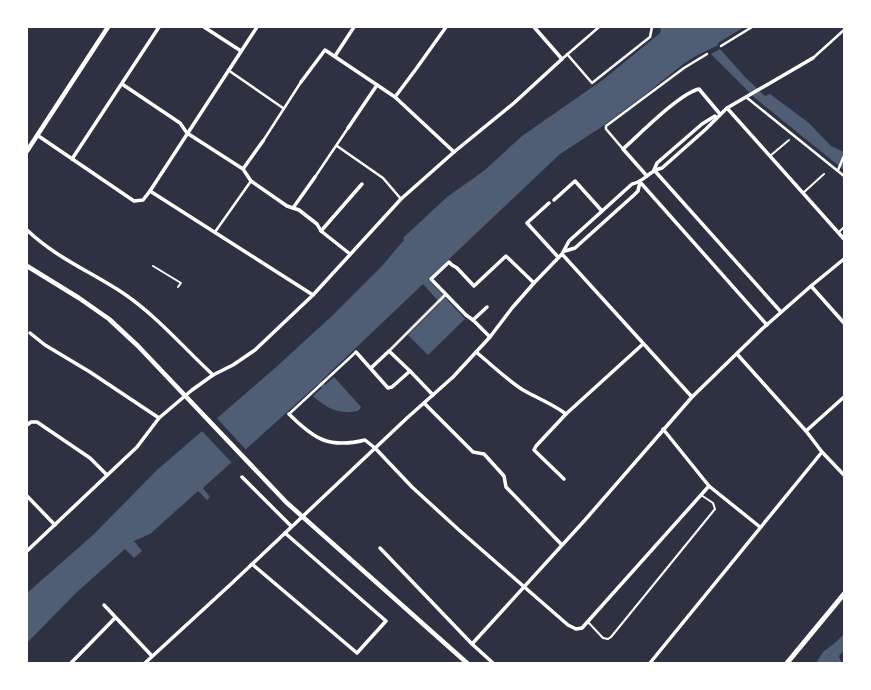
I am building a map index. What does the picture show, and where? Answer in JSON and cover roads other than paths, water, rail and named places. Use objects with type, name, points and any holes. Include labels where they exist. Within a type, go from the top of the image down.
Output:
[{"type":"main road","points":[[787,663],[844,594]]},
{"type":"street","points":[[27,151],[107,29],[101,27]]},
{"type":"street","points":[[72,159],[159,27]]},
{"type":"street","points":[[204,27],[241,51]]},
{"type":"street","points":[[37,135],[134,201],[143,200],[257,27]]},
{"type":"street","points":[[335,56],[354,27]]},
{"type":"street","points":[[395,97],[446,27]]},
{"type":"street","points":[[534,27],[562,59]]},
{"type":"street","points":[[27,551],[137,446],[159,418],[192,390],[213,375],[233,365],[255,350],[313,295],[401,199],[454,152],[514,103],[567,54],[599,27]]},
{"type":"street","points":[[567,54],[592,83],[650,37],[652,27]]},
{"type":"street","points":[[721,46],[752,27]]},
{"type":"street","points":[[654,170],[662,168],[727,108],[812,58],[844,30]]},
{"type":"street","points":[[243,169],[283,108],[325,50],[395,97],[454,152]]},
{"type":"street","points":[[647,176],[606,129],[606,126],[684,68],[707,54]]},
{"type":"street","points":[[228,70],[283,108]]},
{"type":"street","points":[[122,84],[180,123],[187,133],[243,169],[250,181],[287,206],[300,210],[317,224],[321,231],[350,254]]},
{"type":"street","points":[[293,208],[337,146],[377,85]]},
{"type":"street","points":[[623,149],[669,108],[693,90],[699,89],[720,114]]},
{"type":"street","points":[[746,96],[844,176]]},
{"type":"street","points":[[727,108],[844,239]]},
{"type":"street","points":[[564,253],[569,241],[632,184],[640,182],[654,170],[657,163],[702,124],[720,114]]},
{"type":"street","points":[[337,146],[383,178],[401,199]]},
{"type":"street","points":[[838,170],[844,156]]},
{"type":"street","points":[[654,170],[781,312]]},
{"type":"street","points":[[215,232],[250,181]]},
{"type":"street","points":[[554,200],[575,181],[602,211]]},
{"type":"street","points":[[145,663],[433,395],[490,337],[512,308],[558,257],[575,248],[634,195],[638,191],[640,182]]},
{"type":"street","points":[[640,182],[767,325]]},
{"type":"street","points":[[321,231],[362,184]]},
{"type":"street","points":[[150,190],[313,295]]},
{"type":"street","points":[[523,226],[528,224],[550,203]]},
{"type":"street","points":[[528,224],[558,257]]},
{"type":"street","points":[[27,230],[45,246],[123,293],[147,311],[213,375]]},
{"type":"street","points":[[564,253],[643,344],[692,397]]},
{"type":"street","points":[[490,337],[466,315],[431,278],[448,262],[457,268],[474,286],[506,256],[534,283]]},
{"type":"street","points":[[472,644],[525,587],[692,397],[781,312],[844,259]]},
{"type":"street","points":[[27,266],[79,298],[109,319],[138,346],[286,502],[467,663]]},
{"type":"street","points":[[811,286],[844,323]]},
{"type":"street","points":[[371,368],[446,294]]},
{"type":"street","points":[[473,320],[487,307]]},
{"type":"street","points":[[30,333],[45,345],[90,372],[159,418]]},
{"type":"street","points":[[564,479],[534,450],[536,446],[566,414],[643,344]]},
{"type":"street","points":[[389,351],[433,395]]},
{"type":"street","points":[[410,371],[392,387],[388,388],[356,352],[289,414],[311,434],[328,442],[354,443],[365,440],[375,448],[412,487],[459,530],[568,625],[576,629],[582,628],[588,622],[700,494],[709,486]]},
{"type":"street","points":[[476,352],[521,388],[537,398],[558,407],[566,414]]},
{"type":"street","points":[[737,354],[806,431],[822,452],[844,475]]},
{"type":"street","points":[[806,431],[844,397]]},
{"type":"street","points":[[424,402],[472,452],[484,454],[504,476],[506,487],[562,545]]},
{"type":"street","points":[[27,425],[31,422],[37,422],[90,458],[107,475]]},
{"type":"street","points":[[663,429],[709,486],[760,527]]},
{"type":"street","points":[[650,663],[822,452]]},
{"type":"street","points":[[242,477],[291,526]]},
{"type":"street","points":[[27,496],[55,525]]},
{"type":"street","points":[[252,564],[357,652],[386,621],[285,532]]},
{"type":"street","points":[[380,548],[472,644],[493,663]]},
{"type":"street","points":[[104,605],[152,656]]},
{"type":"street","points":[[71,663],[115,618]]},
{"type":"lane","points":[[770,156],[789,140]]},
{"type":"lane","points":[[803,193],[824,174]]},
{"type":"lane","points":[[838,232],[844,227]]},
{"type":"lane","points":[[153,266],[181,283],[178,287]]},
{"type":"lane","points":[[588,622],[603,638],[608,640],[611,637],[715,509],[713,503],[700,494]]},
{"type":"water","points":[[661,27],[744,27],[718,43],[718,45],[682,65],[600,128],[560,154],[428,279],[465,319],[428,355],[408,335],[440,303],[423,284],[321,381],[325,385],[334,377],[361,407],[358,411],[345,412],[333,410],[323,404],[313,396],[322,388],[318,384],[203,488],[210,497],[207,500],[198,491],[150,534],[134,541],[142,551],[134,558],[125,549],[76,593],[27,643],[27,593],[93,535],[157,470],[275,368],[332,316],[381,267],[404,240],[403,238],[447,197],[485,170],[522,136],[604,79],[660,33]]},
{"type":"water","points":[[720,49],[746,78],[765,96],[770,94],[809,123],[831,146],[844,152],[844,170],[755,98],[711,54]]},
{"type":"water","points":[[844,634],[844,650],[839,656],[842,663],[816,663],[823,652]]}]
